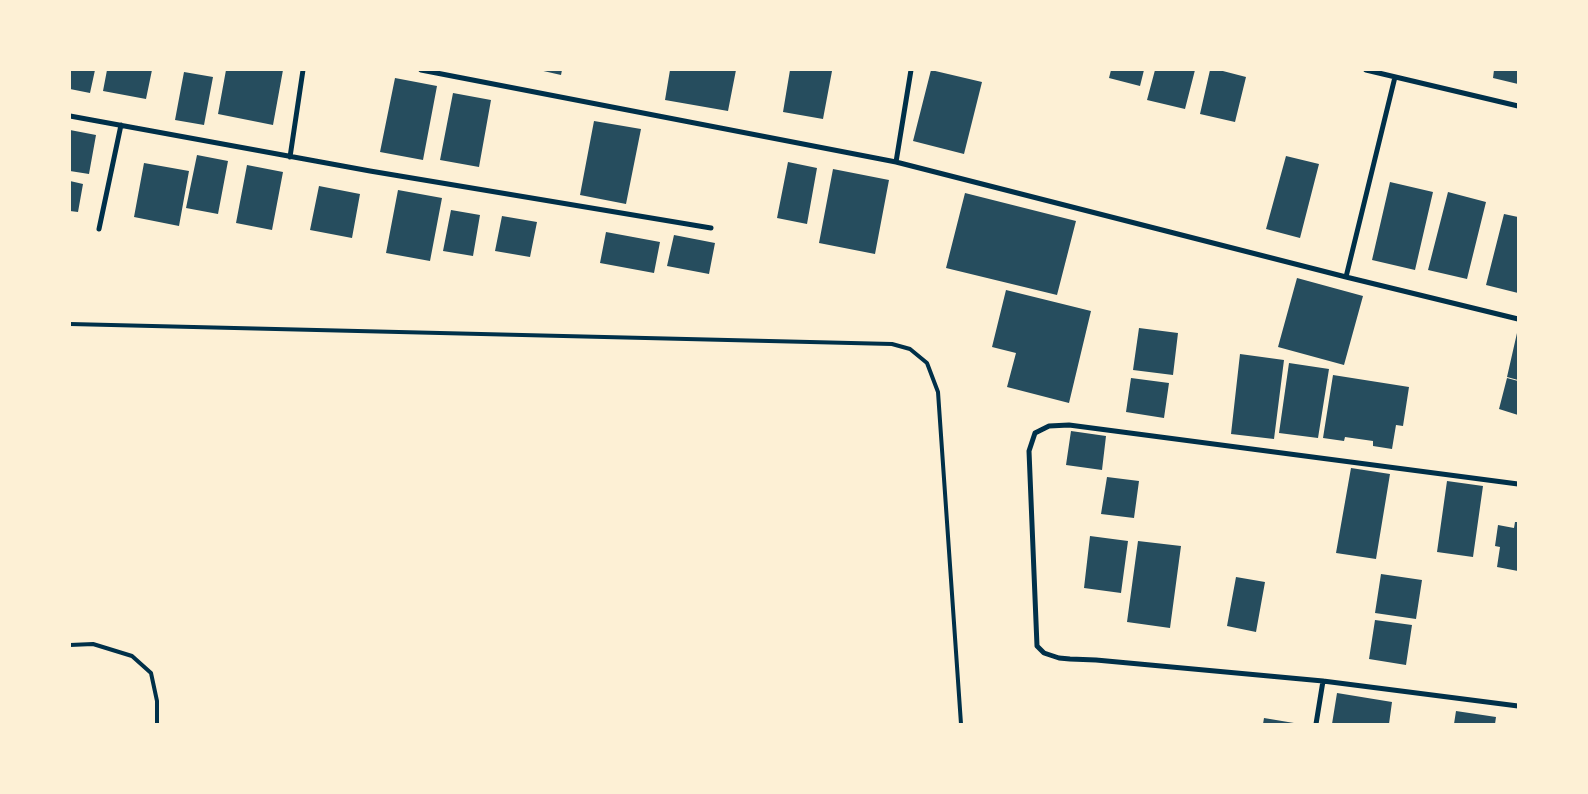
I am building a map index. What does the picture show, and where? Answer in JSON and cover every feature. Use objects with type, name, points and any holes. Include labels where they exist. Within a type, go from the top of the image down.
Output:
[{"type":"street","points":[[290,157],[303,70]]},
{"type":"street","points":[[421,70],[896,162],[1518,319]]},
{"type":"street","points":[[896,162],[911,70]]},
{"type":"street","points":[[1366,70],[1449,88],[1518,106]]},
{"type":"street","points":[[1346,277],[1395,77]]},
{"type":"street","points":[[70,116],[290,157],[711,228]]},
{"type":"street","points":[[99,229],[121,126]]},
{"type":"street","points":[[1518,484],[1069,425],[1049,426],[1035,433],[1029,451],[1037,646],[1044,653],[1059,658],[1324,681],[1518,706]]},
{"type":"street","points":[[1316,724],[1324,681]]},
{"type":"lane","points":[[70,324],[892,344],[910,349],[927,363],[938,392],[961,724]]},
{"type":"lane","points":[[70,645],[93,644],[132,656],[151,673],[157,701],[157,724]]},
{"type":"building","points":[[70,70],[95,70],[90,93],[70,89]]},
{"type":"building","points":[[107,70],[152,70],[146,99],[103,91]]},
{"type":"building","points":[[226,70],[283,70],[273,125],[218,114]]},
{"type":"building","points":[[539,70],[562,70],[561,75]]},
{"type":"building","points":[[670,70],[736,70],[728,111],[665,100]]},
{"type":"building","points":[[790,70],[832,71],[823,119],[783,112]]},
{"type":"building","points":[[931,70],[982,82],[964,154],[913,141]]},
{"type":"building","points":[[1111,70],[1144,70],[1140,86],[1109,78]]},
{"type":"building","points":[[1155,70],[1195,70],[1185,109],[1147,100]]},
{"type":"building","points":[[1210,70],[1219,70],[1246,77],[1235,122],[1200,114]]},
{"type":"building","points":[[1494,70],[1518,70],[1518,84],[1493,78]]},
{"type":"building","points":[[184,72],[213,77],[204,125],[175,120]]},
{"type":"building","points":[[395,78],[437,86],[423,160],[380,152]]},
{"type":"building","points":[[453,93],[491,100],[479,167],[440,160]]},
{"type":"building","points":[[594,121],[641,129],[626,204],[580,195]]},
{"type":"building","points":[[70,130],[96,135],[89,174],[70,171]]},
{"type":"building","points":[[197,155],[228,161],[218,214],[186,208]]},
{"type":"building","points":[[1286,156],[1319,164],[1300,238],[1266,229]]},
{"type":"building","points":[[788,162],[817,168],[807,224],[777,218]]},
{"type":"building","points":[[144,163],[189,171],[179,226],[134,217]]},
{"type":"building","points":[[247,165],[283,172],[272,230],[236,223]]},
{"type":"building","points":[[833,169],[889,180],[875,254],[819,243]]},
{"type":"building","points":[[70,181],[83,184],[78,212],[70,211]]},
{"type":"building","points":[[1390,182],[1433,192],[1415,270],[1372,260]]},
{"type":"building","points":[[319,186],[360,194],[352,238],[310,230]]},
{"type":"building","points":[[398,190],[442,198],[430,261],[386,253]]},
{"type":"building","points":[[1448,192],[1486,202],[1467,279],[1428,270]]},
{"type":"building","points":[[965,193],[1076,221],[1057,295],[946,268]]},
{"type":"building","points":[[451,210],[480,215],[473,256],[443,251]]},
{"type":"building","points":[[1504,214],[1518,217],[1518,293],[1486,285]]},
{"type":"building","points":[[502,216],[537,222],[530,257],[495,251]]},
{"type":"building","points":[[606,232],[660,242],[654,273],[600,263]]},
{"type":"building","points":[[674,235],[715,243],[709,274],[667,266]]},
{"type":"building","points":[[1297,278],[1363,296],[1344,365],[1278,347]]},
{"type":"building","points":[[1006,290],[1091,311],[1069,403],[1007,387],[1016,353],[992,347]]},
{"type":"building","points":[[1139,328],[1178,333],[1173,375],[1133,370]]},
{"type":"building","points":[[1518,334],[1518,380],[1507,377]]},
{"type":"building","points":[[1240,354],[1284,360],[1274,439],[1231,434]]},
{"type":"building","points":[[1289,363],[1329,369],[1318,438],[1279,433]]},
{"type":"building","points":[[1333,375],[1409,387],[1403,426],[1396,425],[1392,449],[1373,446],[1373,441],[1345,437],[1344,441],[1323,438]]},
{"type":"building","points":[[1131,378],[1169,383],[1164,418],[1126,412]]},
{"type":"building","points":[[1507,378],[1518,381],[1518,415],[1499,409]]},
{"type":"building","points":[[1071,431],[1106,436],[1102,470],[1066,465]]},
{"type":"building","points":[[1351,468],[1390,474],[1376,559],[1336,553]]},
{"type":"building","points":[[1107,477],[1139,481],[1134,518],[1101,514]]},
{"type":"building","points":[[1447,481],[1483,486],[1473,557],[1437,552]]},
{"type":"building","points":[[1515,522],[1518,522],[1518,571],[1497,567],[1500,547],[1495,546],[1498,525],[1514,528]]},
{"type":"building","points":[[1090,536],[1128,541],[1121,593],[1084,588]]},
{"type":"building","points":[[1138,541],[1181,546],[1170,628],[1127,622]]},
{"type":"building","points":[[1381,574],[1422,580],[1416,619],[1375,613]]},
{"type":"building","points":[[1236,577],[1265,582],[1256,632],[1227,626]]},
{"type":"building","points":[[1375,620],[1412,625],[1406,665],[1369,659]]},
{"type":"building","points":[[1337,693],[1392,702],[1389,724],[1332,724]]},
{"type":"building","points":[[1456,711],[1496,717],[1495,724],[1454,724]]},
{"type":"building","points":[[1264,718],[1294,723],[1294,724],[1263,724]]}]
